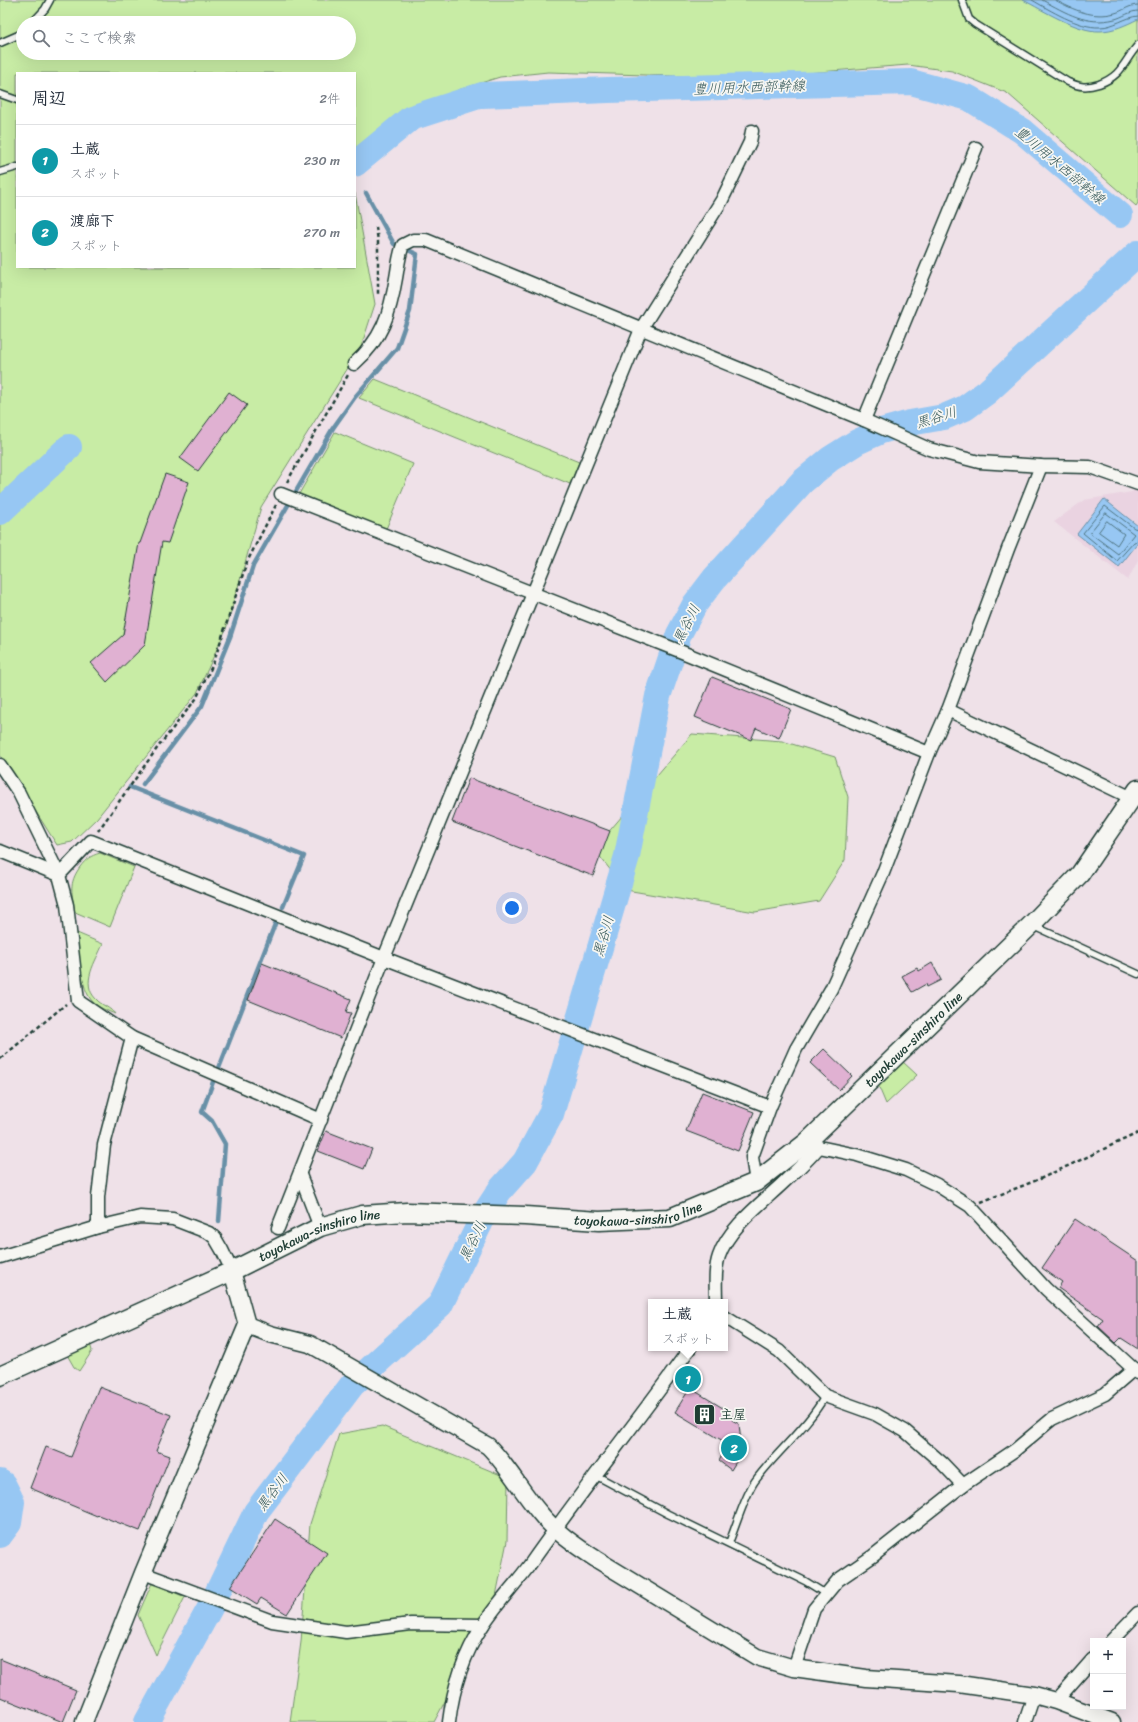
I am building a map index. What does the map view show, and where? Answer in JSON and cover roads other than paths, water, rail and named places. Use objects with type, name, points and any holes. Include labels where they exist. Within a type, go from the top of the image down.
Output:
[{"type":"main road","name":"toyokawa-sinshiro line","points":[[0,1376],[232,1271],[320,1228],[362,1215],[407,1212],[509,1215],[599,1221],[670,1218],[756,1182],[813,1145],[1080,874],[1135,794]]},
{"type":"street","points":[[278,1228],[322,1120],[384,958],[640,329],[722,200],[750,142],[752,131]]},
{"type":"street","points":[[864,420],[976,148]]},
{"type":"street","points":[[354,364],[366,353],[385,325],[393,298],[403,245],[413,240],[426,240],[864,420],[929,449],[978,462],[1041,466],[1090,466],[1138,484]]},
{"type":"street","points":[[756,1182],[752,1157],[770,1107],[796,1049],[831,989],[883,873],[929,753],[948,710],[1041,466]]},
{"type":"street","points":[[281,494],[682,652],[929,753]]},
{"type":"street","points":[[948,710],[1135,794]]},
{"type":"street","points":[[0,765],[19,793],[59,875],[67,905],[78,1001],[132,1038],[322,1120]]},
{"type":"street","points":[[59,875],[91,841],[384,958],[770,1107]]},
{"type":"street","points":[[0,851],[59,875]]},
{"type":"street","points":[[98,1227],[98,1197],[104,1145],[132,1038]]},
{"type":"street","points":[[716,1299],[716,1277],[719,1256],[730,1236],[756,1207],[794,1172],[813,1145],[857,1155],[906,1170],[938,1185],[970,1206],[1046,1289],[1136,1371],[1106,1394],[1052,1419],[1015,1450],[963,1486],[872,1556],[838,1580],[814,1609],[794,1668]]},
{"type":"street","points":[[300,1175],[320,1228]]},
{"type":"street","points":[[0,1257],[98,1227],[140,1217],[173,1219],[209,1233],[215,1238],[232,1271],[246,1325],[143,1572],[84,1722]]},
{"type":"street","points":[[728,1319],[779,1351],[825,1396],[874,1414],[905,1431],[942,1462],[963,1486]]},
{"type":"street","points":[[246,1325],[276,1336],[310,1344],[488,1446],[499,1457],[539,1513],[555,1528],[596,1560],[757,1657],[794,1668],[866,1678],[959,1684],[1034,1695],[1056,1701],[1112,1722]]},
{"type":"street","points":[[449,1722],[454,1692],[463,1663],[483,1626],[555,1528],[655,1398],[688,1351]]},
{"type":"street","points":[[143,1572],[272,1621],[346,1632],[411,1624],[483,1626]]},
{"type":"street","points":[[1114,1638],[1138,1613]]},
{"type":"street","points":[[1056,1701],[1090,1662]]},
{"type":"street","points":[[1025,1722],[1034,1695]]},
{"type":"lane","points":[[39,16],[46,9],[50,0]]},
{"type":"lane","points":[[962,0],[969,19],[975,24],[1068,82],[1082,87],[1091,86],[1112,78],[1138,45]]},
{"type":"lane","points":[[0,43],[16,36]]},
{"type":"lane","points":[[0,94],[16,100]]},
{"type":"lane","points":[[0,172],[16,167]]},
{"type":"lane","points":[[1031,924],[1138,974]]},
{"type":"lane","points":[[729,1543],[754,1482],[780,1450],[817,1410],[825,1396]]},
{"type":"lane","points":[[595,1475],[805,1580],[826,1594]]},
{"type":"water","points":[[1023,0],[1138,0],[1138,19],[1115,29],[1100,31],[1091,30],[1060,20]]},
{"type":"water","points":[[1104,499],[1138,526],[1138,543],[1119,567],[1077,534]]},
{"type":"waterway","name":"豊川用水西部幹線","points":[[356,163],[411,118],[482,95],[911,82],[969,98],[1022,131],[1120,215]]},
{"type":"waterway","points":[[143,784],[202,706],[230,637],[253,566],[295,493],[333,428],[355,397],[397,348],[410,311],[417,254],[394,244],[366,193]]},
{"type":"waterway","name":"黒谷川","points":[[147,1722],[211,1606],[256,1512],[352,1385],[440,1305],[485,1213],[500,1190],[525,1162],[551,1114],[627,856],[658,696],[679,634],[695,604],[714,579],[802,482],[830,459],[857,442],[881,431],[910,423],[944,417],[965,408],[987,392],[1138,253]]},
{"type":"waterway","name":"豊川用水西部幹線","points":[[0,512],[69,447]]},
{"type":"waterway","points":[[130,787],[304,856],[283,907]]},
{"type":"waterway","points":[[219,1068],[275,924]]},
{"type":"waterway","points":[[213,1082],[202,1112],[212,1121],[225,1144],[219,1221]]},
{"type":"waterway","points":[[0,1482],[3,1484],[12,1502],[9,1523],[0,1535]]},
{"type":"place","name":"土蔵","points":[[688,1379]]},
{"type":"place","name":"主屋","points":[[704,1414]]},
{"type":"place","name":"渡廊下","points":[[734,1448]]}]
